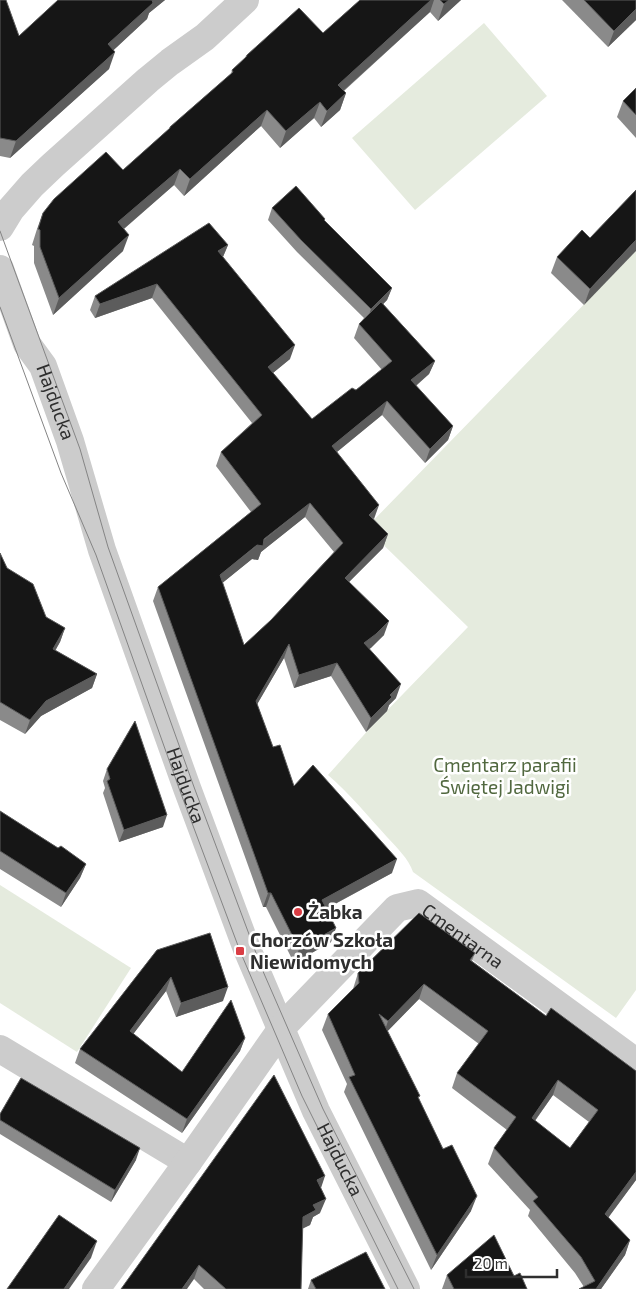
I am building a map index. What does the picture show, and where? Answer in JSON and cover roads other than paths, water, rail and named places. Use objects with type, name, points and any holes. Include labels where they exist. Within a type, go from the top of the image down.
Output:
[{"type":"street","points":[[0,227],[11,209],[53,165],[148,80],[205,37],[245,0]]},
{"type":"street","name":"Hajducka","points":[[0,269],[27,344],[43,366],[70,441],[102,550],[247,949],[316,1111],[406,1289]]},
{"type":"street","name":"Cmentarna","points":[[96,1289],[285,1024],[397,908],[418,903],[636,1062]]},
{"type":"street","points":[[0,1049],[188,1162]]},
{"type":"tram line","points":[[0,231],[80,449],[108,547],[262,969],[323,1109],[414,1289]]},
{"type":"tram line","points":[[0,307],[61,473],[96,555],[180,791],[240,951],[302,1096],[398,1289]]},
{"type":"place","name":"Żabka","points":[[298,912]]},
{"type":"place","name":"Chorzów Szkoła Niewidomych","points":[[240,951]]},
{"type":"park label","name":"Cmentarz parafii Świętej Jadwigi","points":[[505,776]]}]
